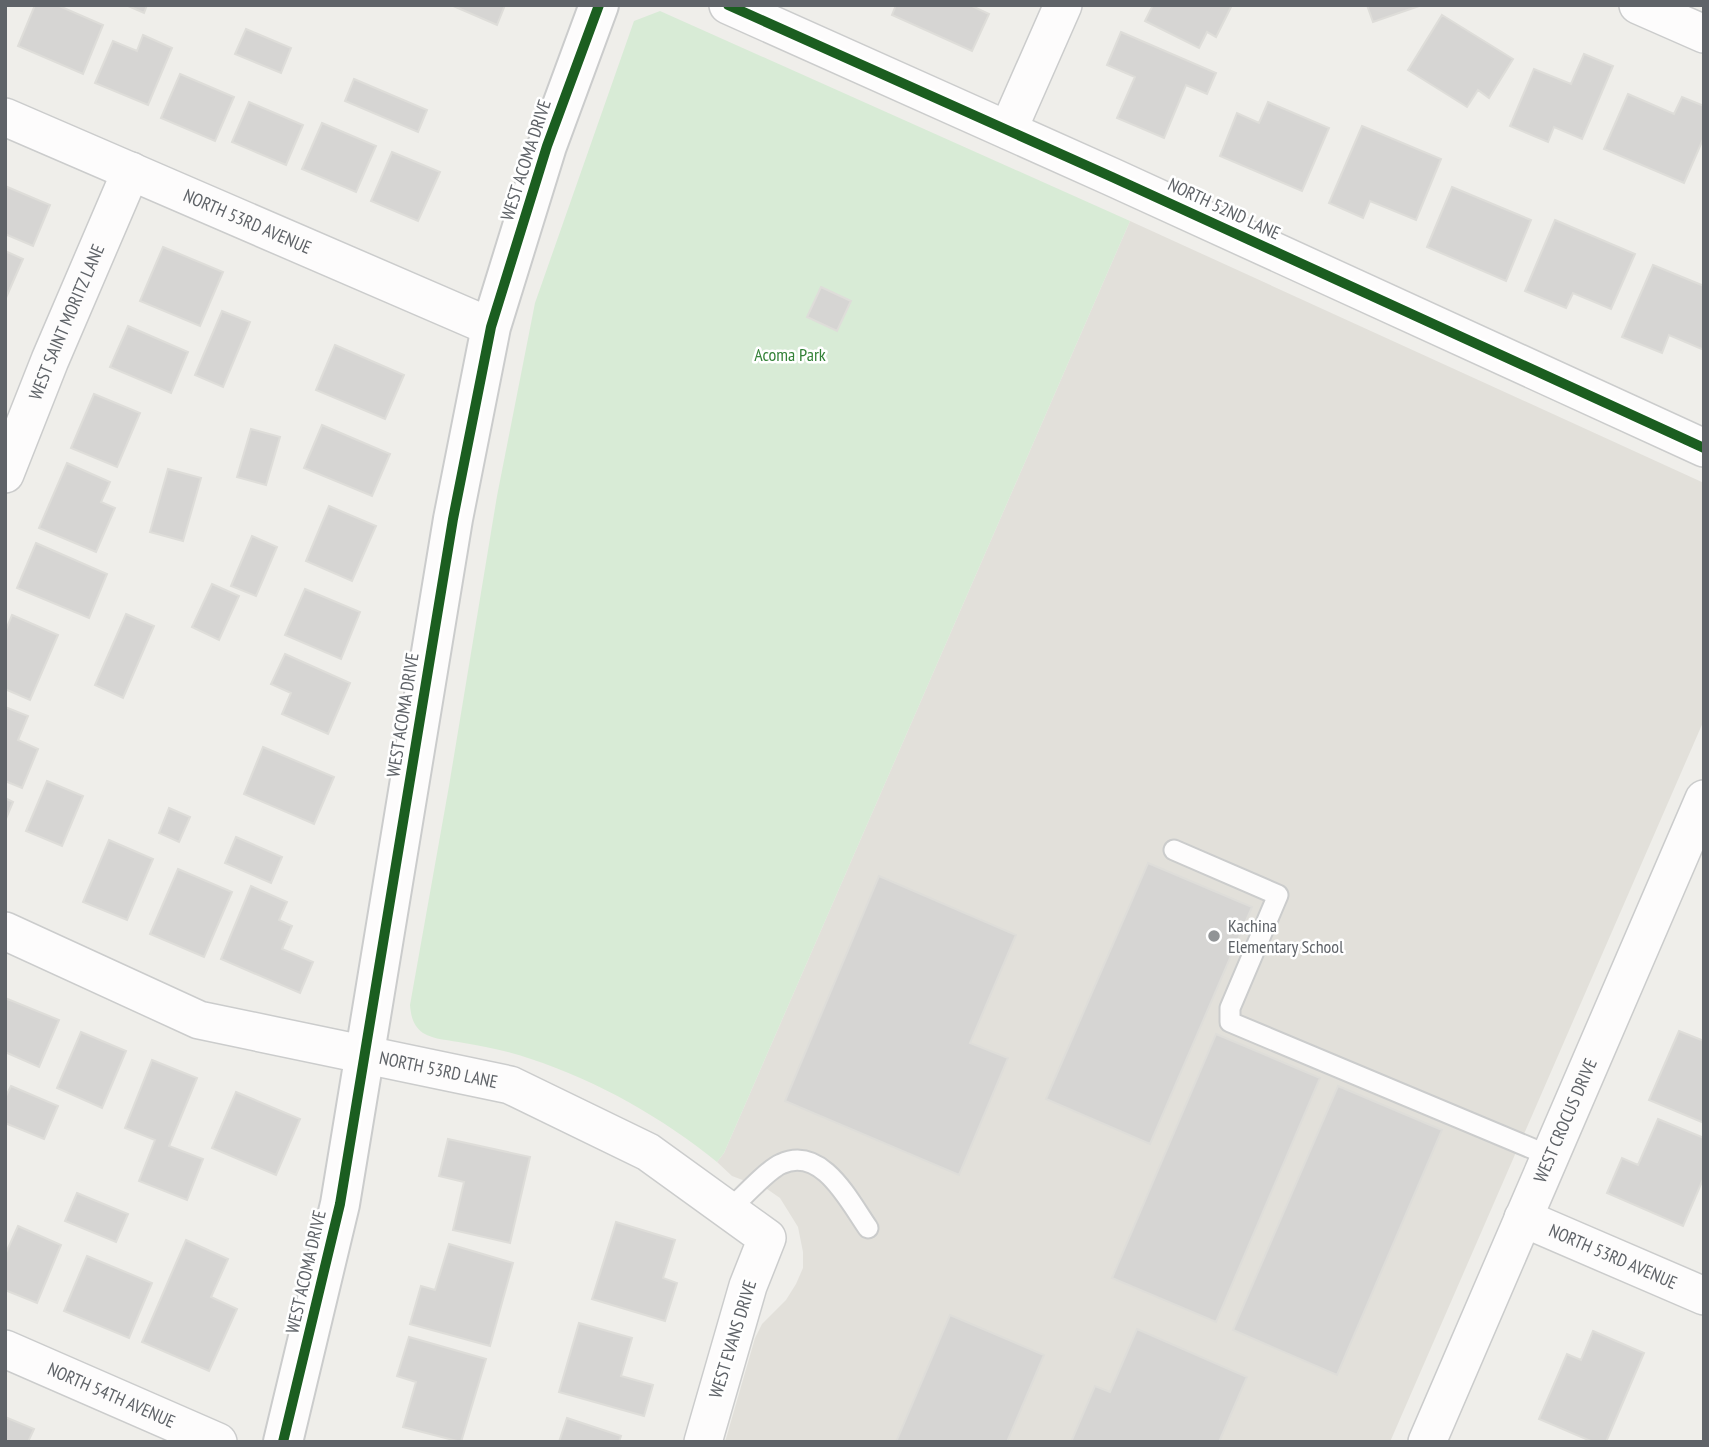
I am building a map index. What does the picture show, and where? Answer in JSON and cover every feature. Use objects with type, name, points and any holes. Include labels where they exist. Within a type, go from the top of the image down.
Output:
[{"type":"street","name":"WEST ACOMA DRIVE","points":[[283,1442],[340,1204],[453,519],[491,327],[547,146],[599,5]]},
{"type":"street","name":"NORTH 52ND LANE","points":[[729,5],[1704,448]]},
{"type":"street","points":[[1008,131],[1063,5]]},
{"type":"street","points":[[1638,5],[1704,34]]},
{"type":"street","name":"NORTH 53RD AVENUE","points":[[5,117],[491,327]]},
{"type":"street","name":"WEST SAINT MORITZ LANE","points":[[5,474],[50,360],[131,171]]},
{"type":"street","name":"WEST CROCUS DRIVE","points":[[1427,1442],[1704,799]]},
{"type":"street","name":"NORTH 53RD LANE","points":[[5,931],[199,1020],[510,1085],[648,1152],[767,1238]]},
{"type":"street","name":"NORTH 53RD AVENUE","points":[[1523,1218],[1704,1296]]},
{"type":"street","name":"WEST EVANS DRIVE","points":[[703,1442],[748,1286],[767,1238]]},
{"type":"street","name":"NORTH 54TH AVENUE","points":[[5,1349],[218,1442]]},
{"type":"lane","points":[[1174,850],[1278,895],[1230,1007],[1230,1023],[1550,1156]]},
{"type":"lane","points":[[728,1211],[779,1164],[800,1159],[829,1172],[868,1228]]},
{"type":"shaded area","name":"Kachina Elementary School","points":[[1130,221],[1704,483],[1704,720],[1390,1442],[725,1442],[755,1338],[762,1324],[786,1300],[796,1284],[803,1268],[803,1252],[798,1227],[780,1198],[767,1189],[732,1176],[717,1162],[724,1153]]},
{"type":"green space","name":"Acoma Park","points":[[660,11],[1130,221],[724,1153],[717,1162],[675,1130],[629,1102],[581,1078],[514,1054],[427,1035],[415,1024],[410,1005],[497,496],[535,303],[634,21]]},
{"type":"building","points":[[35,5],[57,5],[103,25],[83,74],[18,46]]},
{"type":"building","points":[[126,5],[147,5],[144,13]]},
{"type":"building","points":[[451,5],[505,5],[497,25]]},
{"type":"building","points":[[896,5],[970,5],[989,14],[972,51],[892,15]]},
{"type":"building","points":[[1153,5],[1232,5],[1216,37],[1207,32],[1199,48],[1145,21]]},
{"type":"building","points":[[1367,5],[1422,5],[1373,22]]},
{"type":"building","points":[[1442,15],[1513,59],[1489,98],[1478,90],[1467,107],[1408,70]]},
{"type":"building","points":[[246,29],[291,48],[281,73],[235,54]]},
{"type":"building","points":[[1121,32],[1216,73],[1207,94],[1186,85],[1164,138],[1117,118],[1135,77],[1107,65]]},
{"type":"building","points":[[143,35],[172,48],[148,105],[95,83],[113,41],[137,51]]},
{"type":"building","points":[[1584,54],[1613,66],[1582,139],[1554,127],[1548,142],[1510,126],[1534,69],[1571,84]]},
{"type":"building","points":[[180,74],[234,97],[215,141],[161,118]]},
{"type":"building","points":[[354,79],[427,110],[418,132],[345,101]]},
{"type":"building","points":[[1628,94],[1674,114],[1682,97],[1704,106],[1704,137],[1684,183],[1604,149]]},
{"type":"building","points":[[249,102],[303,125],[286,165],[232,142]]},
{"type":"building","points":[[1268,102],[1329,128],[1302,191],[1220,156],[1237,113],[1259,123]]},
{"type":"building","points":[[322,123],[376,146],[356,192],[302,169]]},
{"type":"building","points":[[1362,126],[1441,159],[1416,220],[1370,201],[1363,218],[1329,203]]},
{"type":"building","points":[[392,152],[440,172],[418,221],[371,201]]},
{"type":"building","points":[[5,186],[50,205],[33,246],[5,234]]},
{"type":"building","points":[[1452,187],[1531,220],[1506,281],[1427,247]]},
{"type":"building","points":[[1555,220],[1635,254],[1611,309],[1573,293],[1566,308],[1525,291]]},
{"type":"building","points":[[163,247],[223,272],[200,326],[140,301]]},
{"type":"building","points":[[5,251],[23,259],[5,300]]},
{"type":"building","points":[[1653,265],[1704,286],[1704,350],[1669,335],[1662,353],[1622,337]]},
{"type":"building","points":[[821,287],[851,301],[837,331],[807,317]]},
{"type":"building","points":[[222,311],[250,322],[223,387],[195,375]]},
{"type":"building","points":[[128,326],[188,352],[171,393],[110,367]]},
{"type":"building","points":[[335,345],[404,375],[385,419],[316,390]]},
{"type":"building","points":[[94,394],[140,413],[117,467],[71,448]]},
{"type":"building","points":[[322,425],[390,454],[372,496],[304,468]]},
{"type":"building","points":[[251,429],[280,437],[266,485],[237,477]]},
{"type":"building","points":[[67,463],[110,482],[101,502],[115,508],[96,552],[39,528]]},
{"type":"building","points":[[168,469],[201,478],[183,541],[150,532]]},
{"type":"building","points":[[329,506],[376,526],[352,581],[306,561]]},
{"type":"building","points":[[252,536],[277,547],[256,596],[231,586]]},
{"type":"building","points":[[36,543],[107,574],[89,618],[17,588]]},
{"type":"building","points":[[212,584],[239,596],[219,640],[192,627]]},
{"type":"building","points":[[305,589],[360,612],[341,659],[285,635]]},
{"type":"building","points":[[126,614],[154,626],[123,698],[95,685]]},
{"type":"building","points":[[12,615],[58,635],[30,700],[5,689],[5,632]]},
{"type":"building","points":[[285,654],[350,683],[328,734],[282,714],[291,693],[271,684]]},
{"type":"building","points":[[5,707],[28,716],[18,740],[38,749],[22,788],[5,781]]},
{"type":"building","points":[[263,747],[334,777],[314,824],[244,794]]},
{"type":"building","points":[[47,781],[83,796],[62,846],[26,831]]},
{"type":"building","points":[[5,798],[13,802],[5,821]]},
{"type":"building","points":[[169,808],[190,817],[179,842],[159,833]]},
{"type":"building","points":[[236,837],[282,857],[271,883],[225,863]]},
{"type":"building","points":[[109,840],[153,859],[127,920],[83,902]]},
{"type":"building","points":[[1148,863],[1252,907],[1150,1144],[1046,1099]]},
{"type":"building","points":[[178,869],[232,892],[204,957],[150,934]]},
{"type":"building","points":[[879,876],[1016,935],[970,1043],[1008,1058],[959,1175],[785,1101]]},
{"type":"building","points":[[251,886],[287,902],[279,920],[292,926],[282,949],[313,962],[300,993],[221,959]]},
{"type":"building","points":[[5,998],[59,1020],[39,1067],[5,1052]]},
{"type":"building","points":[[1679,1031],[1704,1041],[1704,1123],[1649,1100]]},
{"type":"building","points":[[81,1032],[126,1051],[102,1108],[57,1088]]},
{"type":"building","points":[[1216,1034],[1320,1078],[1216,1322],[1112,1278]]},
{"type":"building","points":[[152,1060],[197,1078],[169,1146],[203,1159],[187,1200],[139,1181],[155,1140],[125,1128]]},
{"type":"building","points":[[11,1086],[58,1106],[44,1139],[5,1123],[5,1098]]},
{"type":"building","points":[[1338,1086],[1442,1130],[1337,1375],[1233,1330]]},
{"type":"building","points":[[236,1092],[300,1119],[276,1175],[212,1148]]},
{"type":"building","points":[[1658,1119],[1704,1138],[1704,1177],[1683,1226],[1607,1193],[1622,1158],[1638,1165]]},
{"type":"building","points":[[448,1139],[530,1157],[510,1243],[453,1230],[464,1182],[439,1176]]},
{"type":"building","points":[[77,1193],[128,1214],[116,1242],[65,1221]]},
{"type":"building","points":[[616,1222],[675,1240],[663,1278],[677,1283],[665,1321],[592,1299]]},
{"type":"building","points":[[18,1226],[61,1245],[37,1303],[5,1290],[5,1255]]},
{"type":"building","points":[[186,1240],[228,1259],[211,1297],[237,1309],[209,1371],[142,1342]]},
{"type":"building","points":[[449,1244],[513,1263],[490,1346],[410,1324],[421,1286],[435,1290]]},
{"type":"building","points":[[87,1256],[152,1283],[129,1338],[64,1311]]},
{"type":"building","points":[[950,1315],[1044,1355],[1007,1442],[896,1442]]},
{"type":"building","points":[[579,1323],[632,1338],[621,1376],[653,1385],[644,1416],[559,1392]]},
{"type":"building","points":[[1137,1329],[1247,1377],[1219,1442],[1071,1442],[1095,1386],[1110,1392]]},
{"type":"building","points":[[1593,1331],[1644,1353],[1606,1442],[1593,1442],[1539,1419],[1567,1354],[1581,1360]]},
{"type":"building","points":[[409,1337],[486,1359],[461,1442],[403,1427],[416,1382],[397,1376]]},
{"type":"building","points":[[5,1417],[34,1429],[28,1442],[5,1442]]},
{"type":"building","points":[[567,1418],[621,1436],[619,1442],[559,1442]]},
{"type":"cycle path","points":[[283,1442],[340,1204],[453,519],[491,327],[547,146],[599,5]]},
{"type":"cycle path","points":[[728,5],[1704,448]]},
{"type":"place","name":"Kachina Elementary School","points":[[1214,936]]}]
